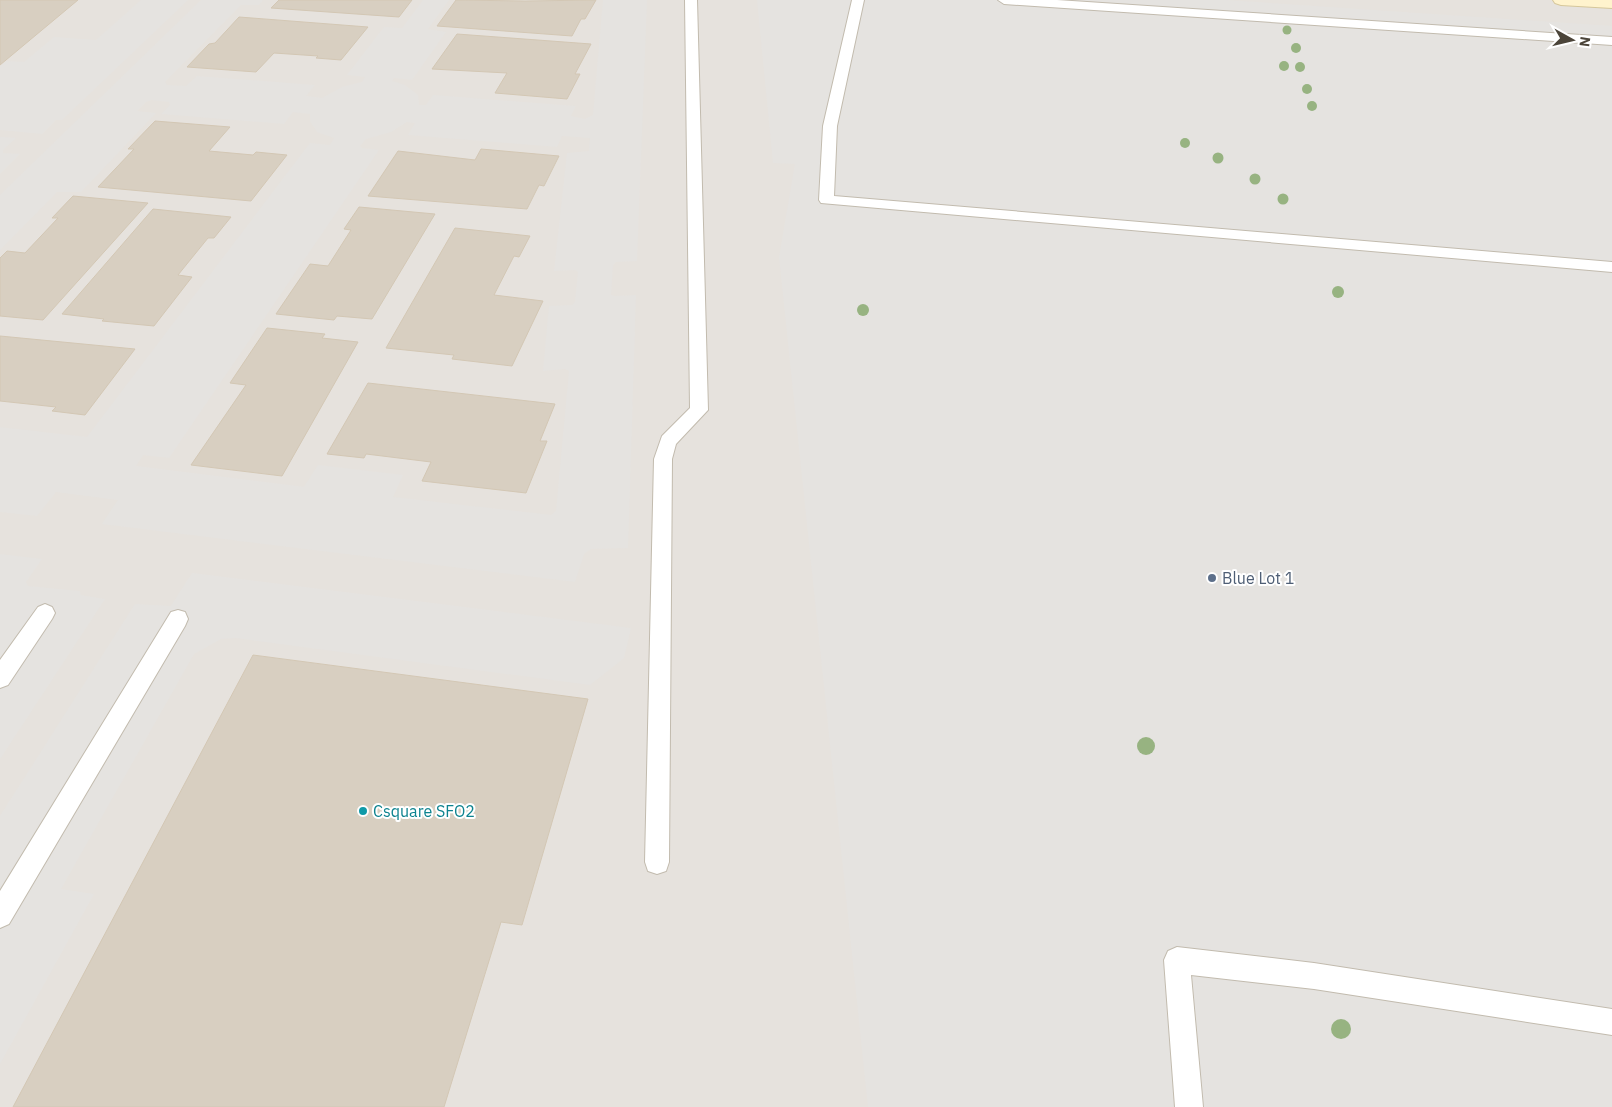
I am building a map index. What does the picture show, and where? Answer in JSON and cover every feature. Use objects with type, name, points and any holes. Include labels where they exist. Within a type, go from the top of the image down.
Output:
[{"type":"street","points":[[1561,0],[1612,4]]},
{"type":"lane","points":[[657,862],[664,459],[668,441],[700,410],[691,0]]},
{"type":"lane","points":[[858,0],[830,126],[826,200],[1612,266]]},
{"type":"lane","points":[[1004,0],[1181,6],[1248,16],[1612,41]]},
{"type":"lane","points":[[1243,0],[1248,16]]},
{"type":"lane","points":[[0,678],[45,614]]},
{"type":"lane","points":[[0,915],[178,619]]},
{"type":"lane","points":[[1190,1107],[1177,960],[1314,976],[1612,1022]]},
{"type":"shaded area","points":[[0,0],[1612,0],[1612,1107],[0,1107]]},
{"type":"shaded area","points":[[141,0],[188,0],[62,120],[56,120],[42,134],[0,130],[0,66],[7,61],[24,62],[54,37],[96,40]]},
{"type":"shaded area","points":[[201,0],[263,0],[259,5],[241,5],[165,82],[167,85],[186,86],[197,76],[315,85],[306,96],[322,98],[342,87],[362,82],[365,77],[347,75],[384,27],[402,28],[423,0],[449,0],[428,29],[446,32],[412,80],[394,78],[392,81],[405,85],[418,95],[419,105],[426,105],[433,95],[576,106],[571,116],[585,119],[593,115],[603,0],[647,0],[637,261],[616,262],[613,265],[611,295],[636,295],[628,548],[591,549],[584,554],[575,582],[102,524],[118,500],[56,492],[37,516],[0,512],[0,427],[87,437],[310,143],[330,145],[334,138],[317,132],[310,121],[310,114],[293,112],[284,124],[161,114],[170,105],[169,102],[152,100],[146,102],[137,111],[156,113],[81,192],[57,192],[0,250],[0,195]],"holes":[[[407,122],[415,123],[408,135],[557,147],[562,136],[590,138],[589,151],[567,153],[554,271],[575,270],[578,272],[575,302],[572,305],[549,306],[543,371],[565,369],[569,371],[556,511],[551,515],[393,497],[403,475],[318,465],[304,487],[136,466],[143,455],[169,458],[379,150],[362,148],[360,146],[366,139],[391,132]]]},
{"type":"shaded area","name":"Blue Lot 1","points":[[757,0],[1226,0],[1612,26],[1612,1107],[868,1107],[779,257],[795,164],[773,163]]},
{"type":"shaded area","points":[[0,137],[16,138],[3,150],[3,153],[20,154],[0,174]]},
{"type":"shaded area","points":[[0,554],[42,559],[26,582],[28,586],[80,591],[81,595],[105,599],[0,759]]},
{"type":"shaded area","points":[[192,573],[631,628],[624,658],[590,685],[236,638],[221,639],[194,654],[61,889],[94,894],[0,1064],[0,816],[135,604],[171,606]]},
{"type":"building","points":[[0,0],[78,0],[0,65]]},
{"type":"building","points":[[279,0],[412,0],[399,17],[271,8]]},
{"type":"building","points":[[456,0],[596,0],[585,19],[581,19],[572,36],[437,26]]},
{"type":"building","points":[[239,17],[368,27],[341,60],[316,58],[318,56],[274,53],[256,72],[187,67],[209,44],[215,43]]},
{"type":"building","points":[[457,34],[591,44],[575,74],[580,74],[567,99],[495,93],[507,73],[432,69]]},
{"type":"building","points":[[155,121],[230,127],[209,151],[253,155],[256,152],[287,155],[251,201],[98,187],[134,149],[128,149]]},
{"type":"building","points":[[481,149],[559,156],[544,186],[539,185],[527,209],[368,196],[398,151],[475,160]]},
{"type":"building","points":[[73,196],[148,203],[43,320],[0,316],[0,258],[7,251],[25,253],[58,218],[52,218]]},
{"type":"building","points":[[359,207],[435,214],[372,319],[337,316],[334,320],[276,314],[310,264],[328,266],[351,230],[344,229]]},
{"type":"building","points":[[153,209],[231,217],[214,238],[208,238],[178,275],[192,277],[154,326],[102,321],[104,319],[62,314]]},
{"type":"building","points":[[455,228],[530,236],[519,257],[514,256],[494,295],[543,301],[512,366],[452,359],[454,355],[386,348]]},
{"type":"building","points":[[267,328],[325,334],[322,338],[358,342],[282,476],[191,465],[246,385],[230,383]]},
{"type":"building","points":[[0,336],[135,349],[85,415],[52,411],[56,407],[0,401]]},
{"type":"building","points":[[368,383],[555,404],[540,441],[547,441],[526,493],[422,481],[431,462],[366,454],[364,458],[327,454]]},
{"type":"building","name":"Csquare SFO2","points":[[253,655],[588,699],[522,925],[501,922],[444,1107],[13,1107]]},
{"type":"place","name":"Blue Lot 1","points":[[1212,578]]},
{"type":"place","name":"Csquare SFO2","points":[[363,811]]}]
